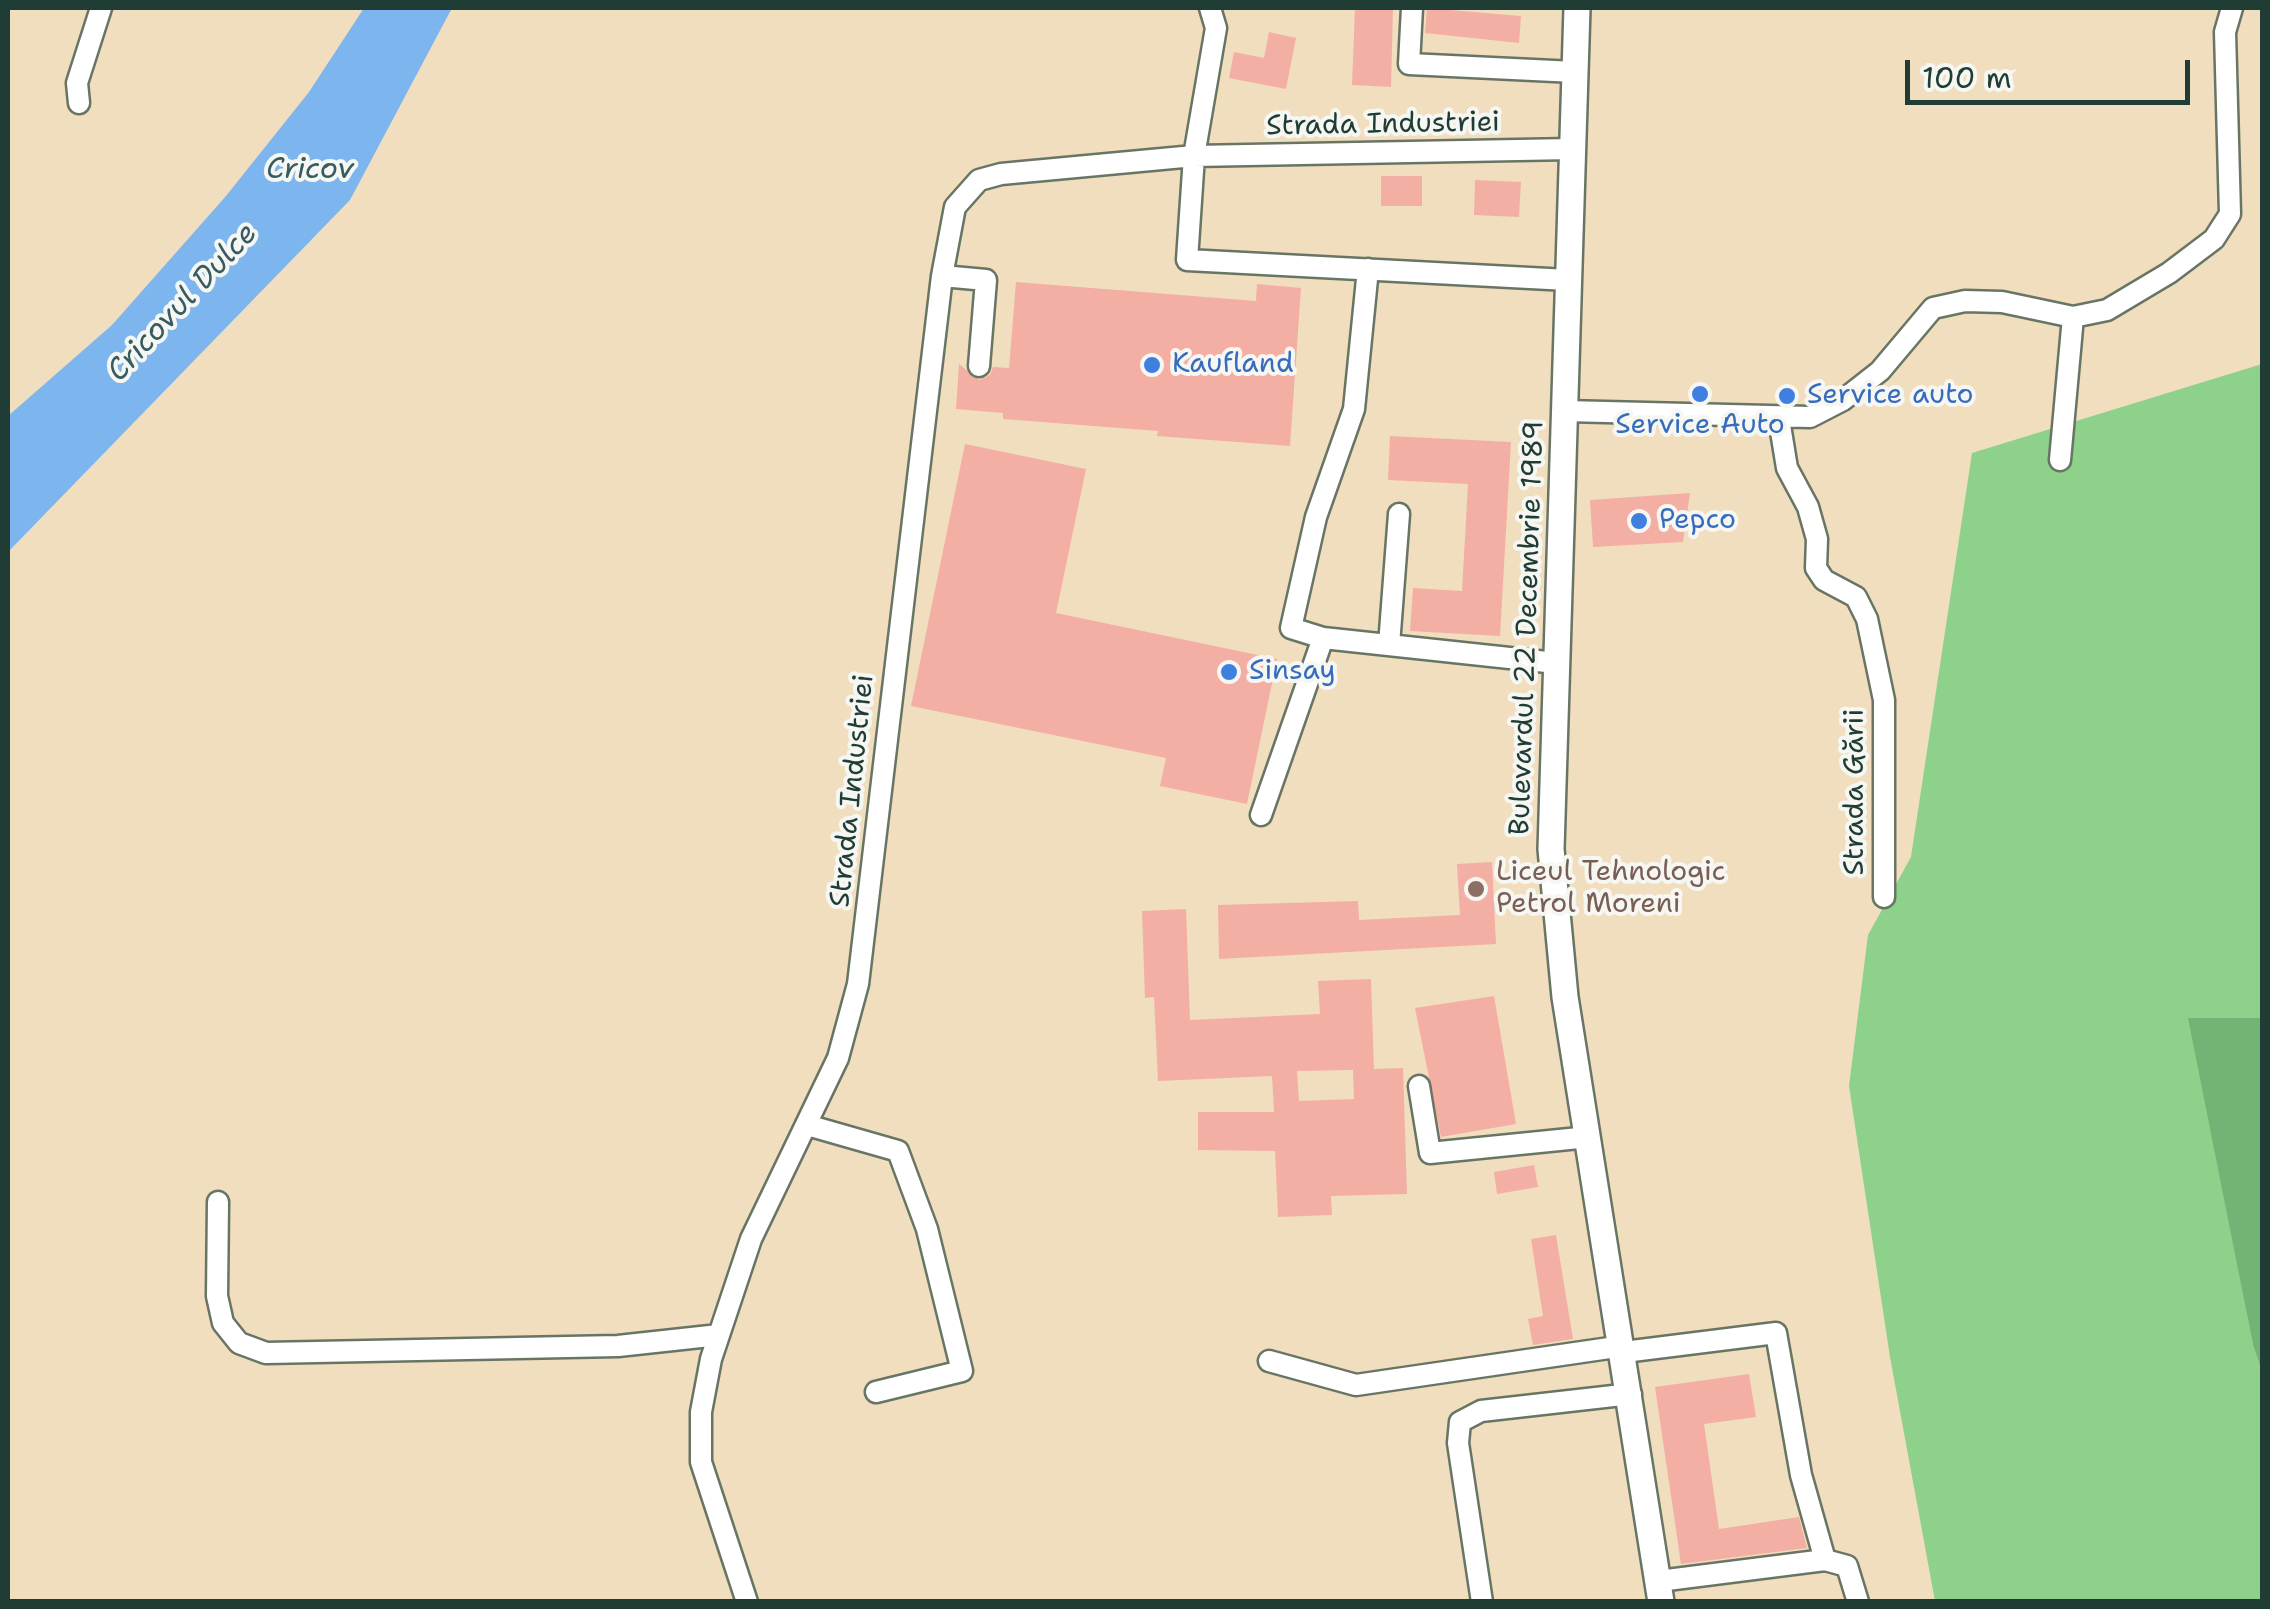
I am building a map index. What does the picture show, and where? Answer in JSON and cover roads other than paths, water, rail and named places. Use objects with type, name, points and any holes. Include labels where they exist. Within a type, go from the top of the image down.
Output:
[{"type":"main road","name":"Bulevardul 22 Decembrie 1989","points":[[1577,8],[1551,849],[1565,996],[1660,1591]]},
{"type":"street","points":[[79,103],[78,83],[101,8]]},
{"type":"street","points":[[1211,8],[1216,28],[1194,156],[1186,260],[1568,280]]},
{"type":"street","points":[[1412,8],[1409,64],[1575,72]]},
{"type":"street","points":[[1565,411],[1810,417],[1843,400],[1901,351],[1925,316],[1942,305],[2002,302],[2073,317],[2107,310],[2154,282],[2225,226],[2230,214],[2226,32],[2232,8]]},
{"type":"street","name":"Strada Industriei","points":[[747,1602],[701,1462],[701,1412],[719,1336],[768,1196],[838,1058],[858,984],[942,276],[956,207],[978,180],[1002,174],[1194,156],[1572,149]]},
{"type":"street","points":[[1368,269],[1354,409],[1316,517],[1291,628],[1323,638],[1556,663]]},
{"type":"street","points":[[942,276],[986,280],[979,366]]},
{"type":"street","points":[[2060,460],[2073,317]]},
{"type":"street","name":"Strada Gării","points":[[1780,419],[1787,468],[1808,508],[1817,539],[1816,568],[1834,588],[1856,597],[1867,620],[1884,700],[1884,897]]},
{"type":"street","points":[[1389,645],[1399,514]]},
{"type":"street","points":[[1261,815],[1323,638]]},
{"type":"street","points":[[1419,1086],[1430,1153],[1589,1137]]},
{"type":"street","points":[[807,1125],[898,1151],[927,1229],[962,1371],[876,1392]]},
{"type":"street","points":[[218,1202],[217,1296],[223,1323],[239,1343],[266,1353],[618,1346],[719,1336]]},
{"type":"street","points":[[1269,1361],[1356,1385],[1776,1333],[1801,1475],[1825,1560]]},
{"type":"street","points":[[1482,1602],[1458,1444],[1460,1422],[1481,1411],[1630,1394]]},
{"type":"street","points":[[1660,1591],[1825,1560],[1847,1566],[1858,1602]]},
{"type":"water","name":"Cricov","points":[[364,8],[452,8],[350,200],[8,552],[8,416],[112,325],[226,196],[309,92]]},
{"type":"place","name":"Kaufland","points":[[1152,365]]},
{"type":"place","name":"Service Auto","points":[[1700,394]]},
{"type":"place","name":"Service auto","points":[[1787,396]]},
{"type":"place","name":"Pepco","points":[[1639,521]]},
{"type":"place","name":"Sinsay","points":[[1229,672]]},
{"type":"place","name":"Liceul Tehnologic Petrol Moreni","points":[[1476,889]]},
{"type":"water label","name":"Cricovul Dulce","points":[[183,303]]}]
